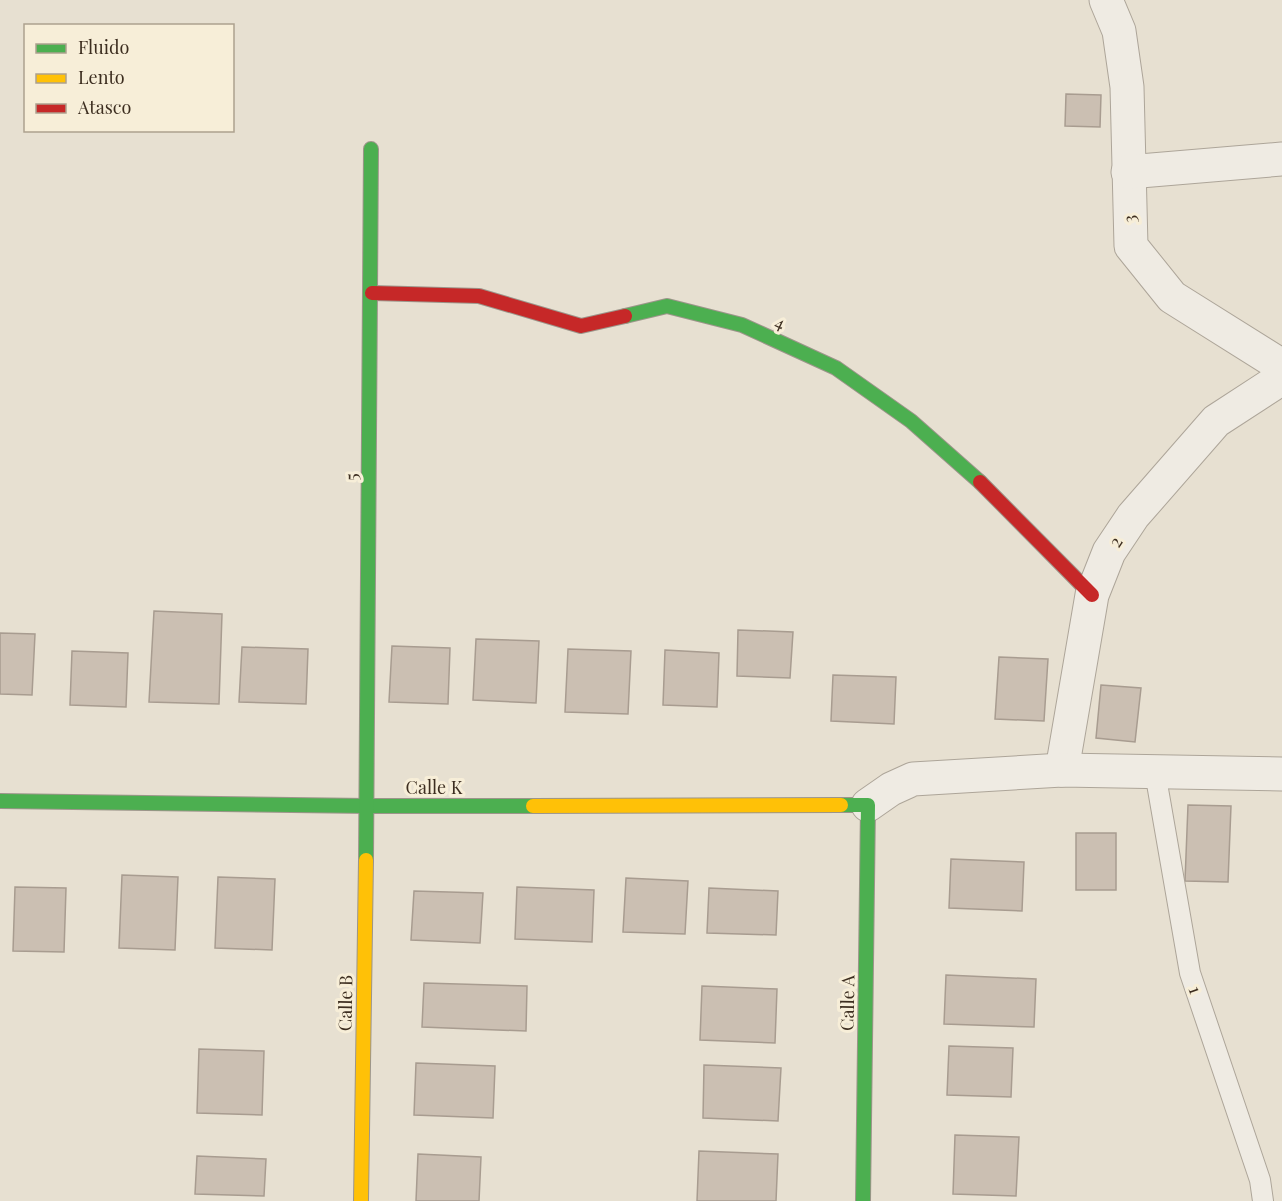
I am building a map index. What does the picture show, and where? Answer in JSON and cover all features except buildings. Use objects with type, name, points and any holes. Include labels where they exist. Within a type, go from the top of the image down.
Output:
[{"type":"street","name":"3","points":[[1106,0],[1119,31],[1127,87],[1131,246],[1172,297],[1282,366]]},
{"type":"street","name":"5","points":[[367,806],[372,293],[371,149]]},
{"type":"street","points":[[1128,172],[1282,159]]},
{"type":"street","name":"4","points":[[372,293],[479,296],[581,326],[667,306],[742,325],[836,368],[911,421],[977,479],[1092,595]]},
{"type":"street","name":"2","points":[[1062,770],[1092,595],[1109,552],[1133,516],[1216,421],[1282,378]]},
{"type":"street","points":[[868,805],[891,789],[913,778],[1062,770],[1282,774]]},
{"type":"street","name":"Calle K","points":[[0,801],[367,806],[868,805]]},
{"type":"street","name":"Calle A","points":[[863,1201],[868,805]]},
{"type":"street","name":"Calle B","points":[[361,1201],[367,806]]},
{"type":"lane","name":"1","points":[[1155,772],[1190,973],[1260,1180],[1263,1201]]},
{"type":"traffic: fast","points":[[366,860],[371,149]]},
{"type":"traffic: fast","points":[[625,316],[667,306],[742,325],[836,368],[911,421],[980,482]]},
{"type":"traffic: fast","points":[[0,801],[533,806]]},
{"type":"traffic: fast","points":[[841,805],[868,805],[863,1201]]},
{"type":"traffic: slow","points":[[533,806],[841,805]]},
{"type":"traffic: slow","points":[[361,1201],[366,860]]},
{"type":"traffic: jam","points":[[372,293],[479,296],[581,326],[625,316]]},
{"type":"traffic: jam","points":[[980,482],[1092,595]]}]
